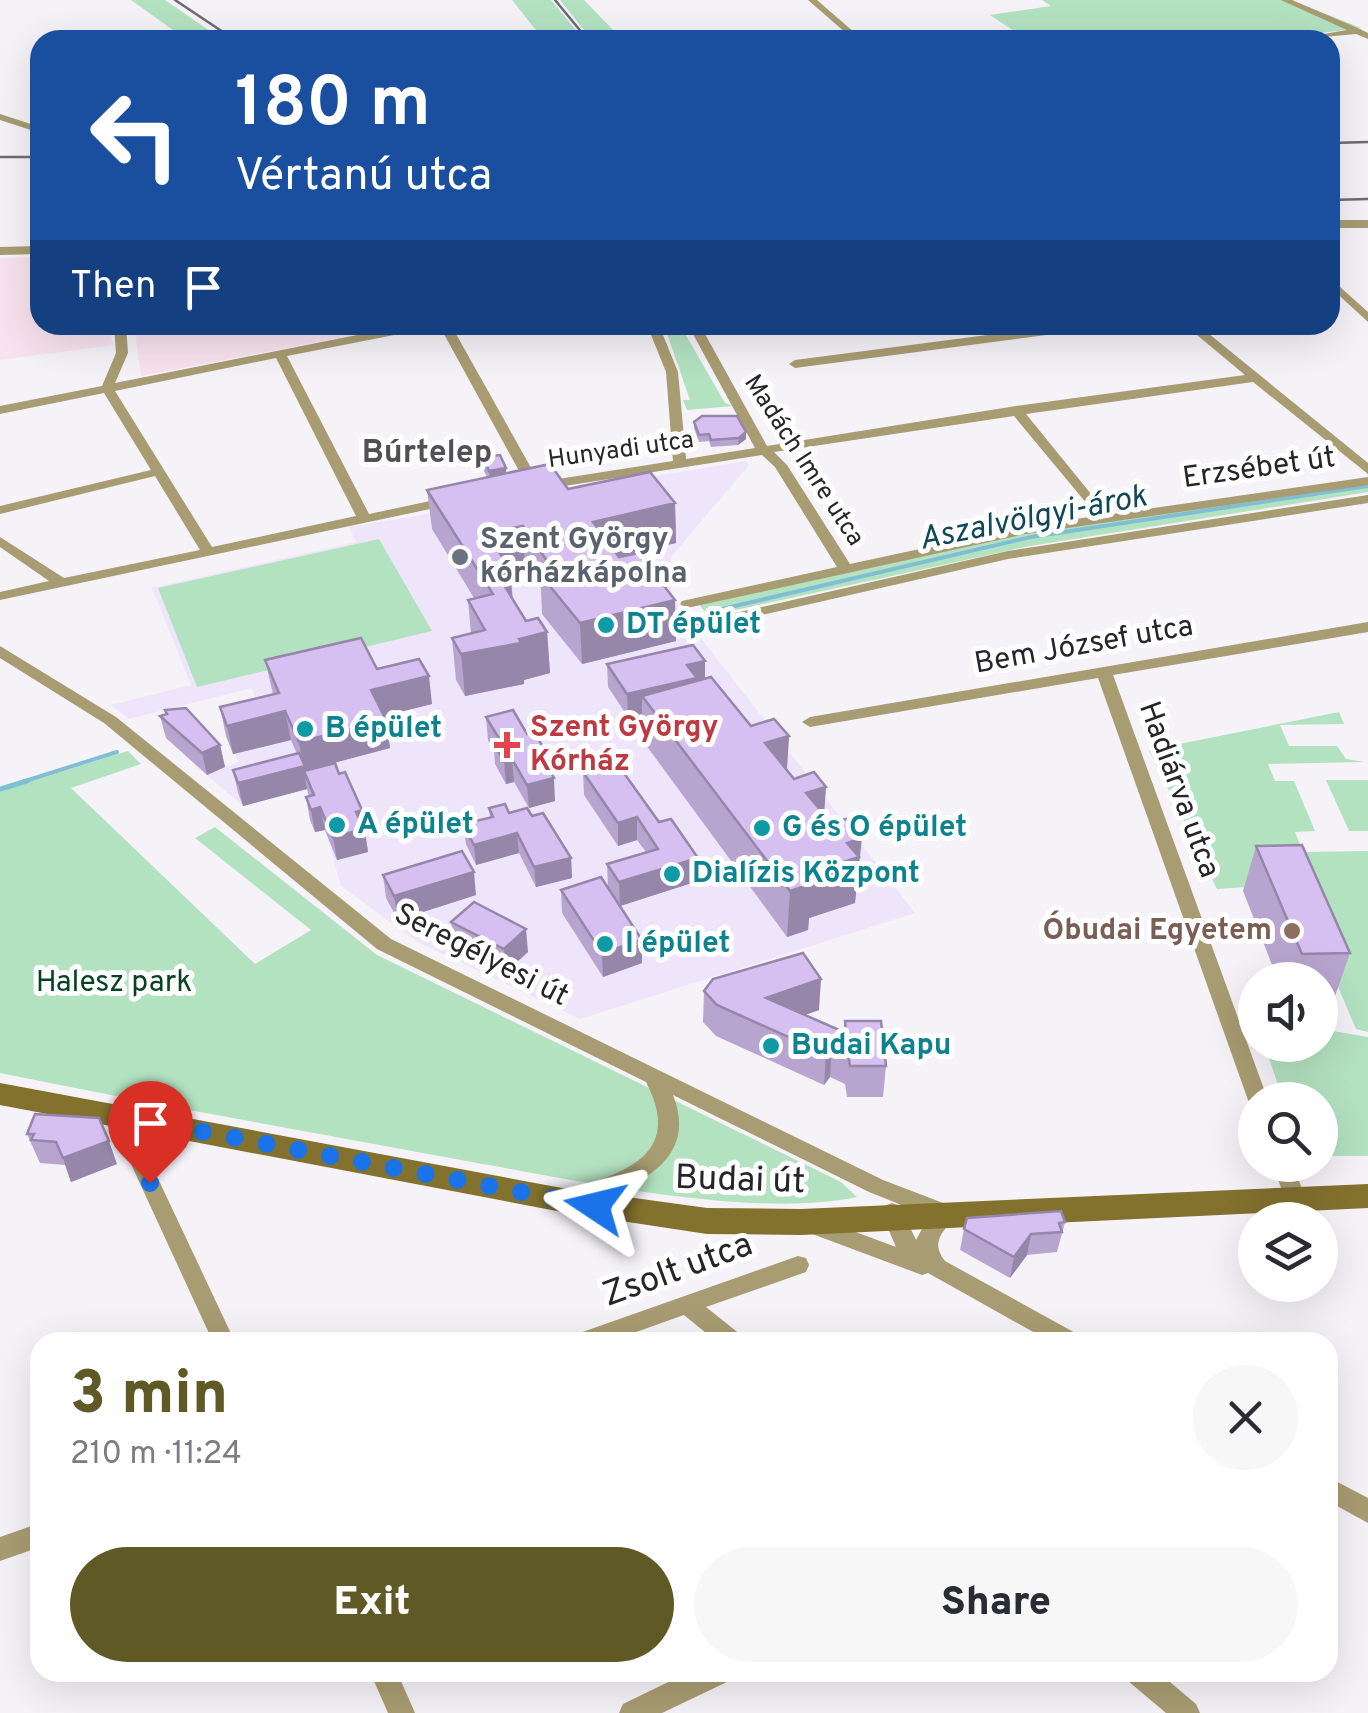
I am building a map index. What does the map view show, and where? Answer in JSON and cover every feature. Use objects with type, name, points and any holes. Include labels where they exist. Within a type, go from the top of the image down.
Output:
[{"type":"main road","name":"Budai út","points":[[0,1094],[562,1200],[706,1221],[800,1222],[1368,1196]]},
{"type":"street","points":[[812,0],[847,30]]},
{"type":"street","points":[[1285,0],[1356,31]]},
{"type":"street","points":[[1340,33],[1368,32]]},
{"type":"street","points":[[0,117],[30,127]]},
{"type":"street","points":[[1340,224],[1368,224]]},
{"type":"street","points":[[0,251],[30,250]]},
{"type":"street","points":[[1340,292],[1368,319]]},
{"type":"street","points":[[108,388],[122,354],[121,335]]},
{"type":"street","points":[[0,410],[371,335]]},
{"type":"street","points":[[451,335],[534,486]]},
{"type":"street","points":[[657,335],[672,372],[680,464]]},
{"type":"street","name":"Madách Imre utca","points":[[699,335],[762,449],[780,465],[846,570]]},
{"type":"street","points":[[795,364],[1016,335]]},
{"type":"street","points":[[1203,335],[1368,470]]},
{"type":"street","points":[[279,352],[364,518]]},
{"type":"street","name":"Hunyadi utca","points":[[516,489],[1016,410],[1252,378]]},
{"type":"street","points":[[108,388],[207,550]]},
{"type":"street","points":[[1016,410],[1095,508],[1109,518]]},
{"type":"street","points":[[0,510],[157,472]]},
{"type":"street","name":"Erzsébet út","points":[[687,604],[1010,533],[1368,482]]},
{"type":"street","points":[[0,596],[464,498]]},
{"type":"street","name":"Erzsébet út","points":[[700,625],[1022,552],[1368,498]]},
{"type":"street","points":[[0,541],[63,584]]},
{"type":"street","name":"Bem József utca","points":[[810,722],[1368,627]]},
{"type":"street","name":"Seregélyesi út","points":[[0,650],[110,720],[371,936],[876,1186],[947,1213]]},
{"type":"street","name":"Hadiárva utca","points":[[1103,670],[1252,1082]]},
{"type":"street","points":[[562,1200],[627,1182],[661,1151],[670,1118],[652,1074]]},
{"type":"street","points":[[141,1120],[134,1135],[135,1151],[219,1332]]},
{"type":"street","points":[[1289,1182],[1294,1198]]},
{"type":"street","points":[[876,1186],[908,1248],[946,1275],[1053,1332]]},
{"type":"street","points":[[946,1275],[928,1256],[926,1241],[933,1224],[947,1213]]},
{"type":"street","points":[[800,1222],[946,1275]]},
{"type":"street","name":"Zsolt utca","points":[[611,1332],[798,1265]]},
{"type":"street","points":[[687,1306],[720,1332]]},
{"type":"street","points":[[1338,1494],[1368,1511]]},
{"type":"street","points":[[0,1549],[30,1538]]},
{"type":"street","points":[[387,1682],[402,1713]]},
{"type":"street","points":[[632,1713],[699,1682]]},
{"type":"street","points":[[1150,1682],[1187,1713]]},
{"type":"shaded area","points":[[30,257],[30,335],[111,335],[113,345],[0,360],[0,258]]},
{"type":"shaded area","points":[[135,335],[354,335],[141,376]]},
{"type":"shaded area","name":"Szent György Kórház","points":[[746,461],[749,465],[671,557],[671,590],[682,614],[915,913],[580,1019],[418,942],[341,886],[325,830],[315,832],[310,820],[318,818],[308,789],[243,806],[207,775],[239,762],[226,736],[266,726],[252,688],[129,719],[111,705],[191,685],[152,588],[356,542],[349,527]]},
{"type":"green space","points":[[131,0],[165,0],[208,30],[173,30]]},
{"type":"green space","points":[[512,0],[551,0],[576,30],[536,30]]},
{"type":"green space","points":[[560,0],[584,0],[613,30],[584,30]]},
{"type":"green space","points":[[1042,0],[1291,0],[1361,28],[1013,30],[990,15],[1051,6]]},
{"type":"green space","points":[[667,335],[686,335],[725,403],[733,406],[687,410],[683,400],[690,400]]},
{"type":"green space","points":[[1368,481],[1368,492],[1030,546],[708,616],[699,604],[1014,533]]},
{"type":"green space","points":[[379,539],[432,631],[197,687],[158,588]]},
{"type":"green space","points":[[1339,712],[1344,724],[1280,725],[1289,746],[1337,746],[1346,759],[1364,762],[1268,764],[1275,781],[1294,781],[1315,831],[1295,832],[1303,852],[1368,851],[1368,1032],[1356,1029],[1338,987],[1338,962],[1327,962],[1294,884],[1217,889],[1149,750]]},
{"type":"green space","name":"Halesz park","points":[[128,751],[141,764],[71,788],[255,964],[311,930],[195,838],[215,827],[377,955],[841,1182],[857,1197],[815,1203],[768,1203],[666,1195],[0,1073],[0,791]]},
{"type":"green space","points":[[1326,780],[1368,780],[1368,831],[1349,831]]},
{"type":"green space","points":[[1338,1032],[1368,1037],[1368,1156],[1338,1156],[1338,1082],[1277,1082],[1270,1062],[1338,1062]]},
{"type":"building","points":[[702,416],[737,416],[746,432],[739,438],[711,440],[709,434],[699,435],[694,422]]},
{"type":"building","points":[[500,455],[506,468],[489,471],[483,457]]},
{"type":"building","points":[[550,464],[568,489],[650,472],[675,503],[593,522],[619,557],[638,553],[675,600],[580,623],[540,574],[554,571],[523,526],[487,533],[510,569],[496,572],[526,621],[538,618],[547,632],[519,639],[521,643],[461,654],[452,638],[485,630],[468,600],[493,594],[427,490]]},
{"type":"building","points":[[361,638],[377,669],[419,659],[429,676],[371,690],[386,720],[299,742],[285,711],[227,726],[220,707],[279,693],[265,660]]},
{"type":"building","points":[[693,645],[705,661],[687,665],[697,678],[627,694],[607,664]]},
{"type":"building","points":[[711,677],[751,726],[774,719],[789,736],[765,743],[794,779],[814,772],[826,787],[806,793],[831,823],[846,819],[862,838],[847,843],[859,857],[804,875],[811,884],[790,891],[642,696]]},
{"type":"building","points":[[186,708],[220,745],[202,753],[160,716],[167,714],[165,710]]},
{"type":"building","points":[[513,710],[527,734],[534,732],[545,750],[539,751],[554,778],[527,785],[512,759],[504,761],[493,742],[500,740],[486,717]]},
{"type":"building","points":[[299,753],[305,766],[238,783],[233,770]]},
{"type":"building","points":[[616,762],[659,822],[671,819],[698,858],[619,882],[607,864],[658,849],[637,817],[618,823],[583,772]]},
{"type":"building","points":[[335,763],[339,774],[345,772],[362,810],[356,812],[364,829],[333,837],[320,807],[311,810],[306,797],[314,795],[304,771]]},
{"type":"building","points":[[505,804],[509,813],[527,808],[532,816],[543,813],[571,858],[534,867],[517,833],[474,845],[463,824],[493,817],[489,808]]},
{"type":"building","points":[[1302,845],[1350,953],[1302,954],[1256,846]]},
{"type":"building","points":[[462,851],[474,872],[394,896],[383,875]]},
{"type":"building","points":[[601,877],[642,940],[602,953],[561,890]]},
{"type":"building","points":[[474,902],[526,929],[504,949],[451,922]]},
{"type":"building","points":[[803,953],[821,979],[766,998],[846,1033],[845,1021],[881,1021],[886,1066],[850,1066],[848,1053],[832,1046],[826,1054],[717,1005],[704,991],[713,979]]},
{"type":"building","points":[[35,1114],[99,1118],[109,1141],[63,1158],[56,1142],[31,1140],[34,1134],[27,1134]]},
{"type":"building","points":[[1061,1211],[1065,1222],[1059,1223],[1062,1232],[1031,1234],[1014,1257],[964,1229],[967,1218]]},
{"type":"waterway","name":"Aszalvölgyi-árok","points":[[709,612],[1031,537],[1368,486]]},
{"type":"waterway","name":"Aszalvölgyi-árok","points":[[19,783],[117,752]]},
{"type":"waterway","name":"Aszalvölgyi-árok","points":[[0,789],[27,781]]},
{"type":"railway","points":[[175,0],[220,30]]},
{"type":"railway","points":[[555,0],[580,30]]},
{"type":"railway","points":[[1340,143],[1368,142]]},
{"type":"railway","points":[[0,157],[30,157]]},
{"type":"railway","points":[[1340,200],[1368,199]]},
{"type":"place","name":"Szent György kórházkápolna","points":[[460,557]]},
{"type":"place","name":"DT épület","points":[[606,625]]},
{"type":"place","name":"B épület","points":[[305,729]]},
{"type":"place","name":"Szent György Kórház","points":[[507,745]]},
{"type":"place","name":"A épület","points":[[337,825]]},
{"type":"place","name":"G és O épület","points":[[762,828]]},
{"type":"place","name":"Dialízis Központ","points":[[672,874]]},
{"type":"place","name":"Óbudai Egyetem","points":[[1292,931]]},
{"type":"place","name":"I épület","points":[[605,944]]},
{"type":"place","name":"Budai Kapu","points":[[771,1046]]},
{"type":"district","name":"Búrtelep","points":[[427,454]]},
{"type":"route","points":[[150,1183],[135,1151],[134,1135],[141,1120],[595,1206]]}]
